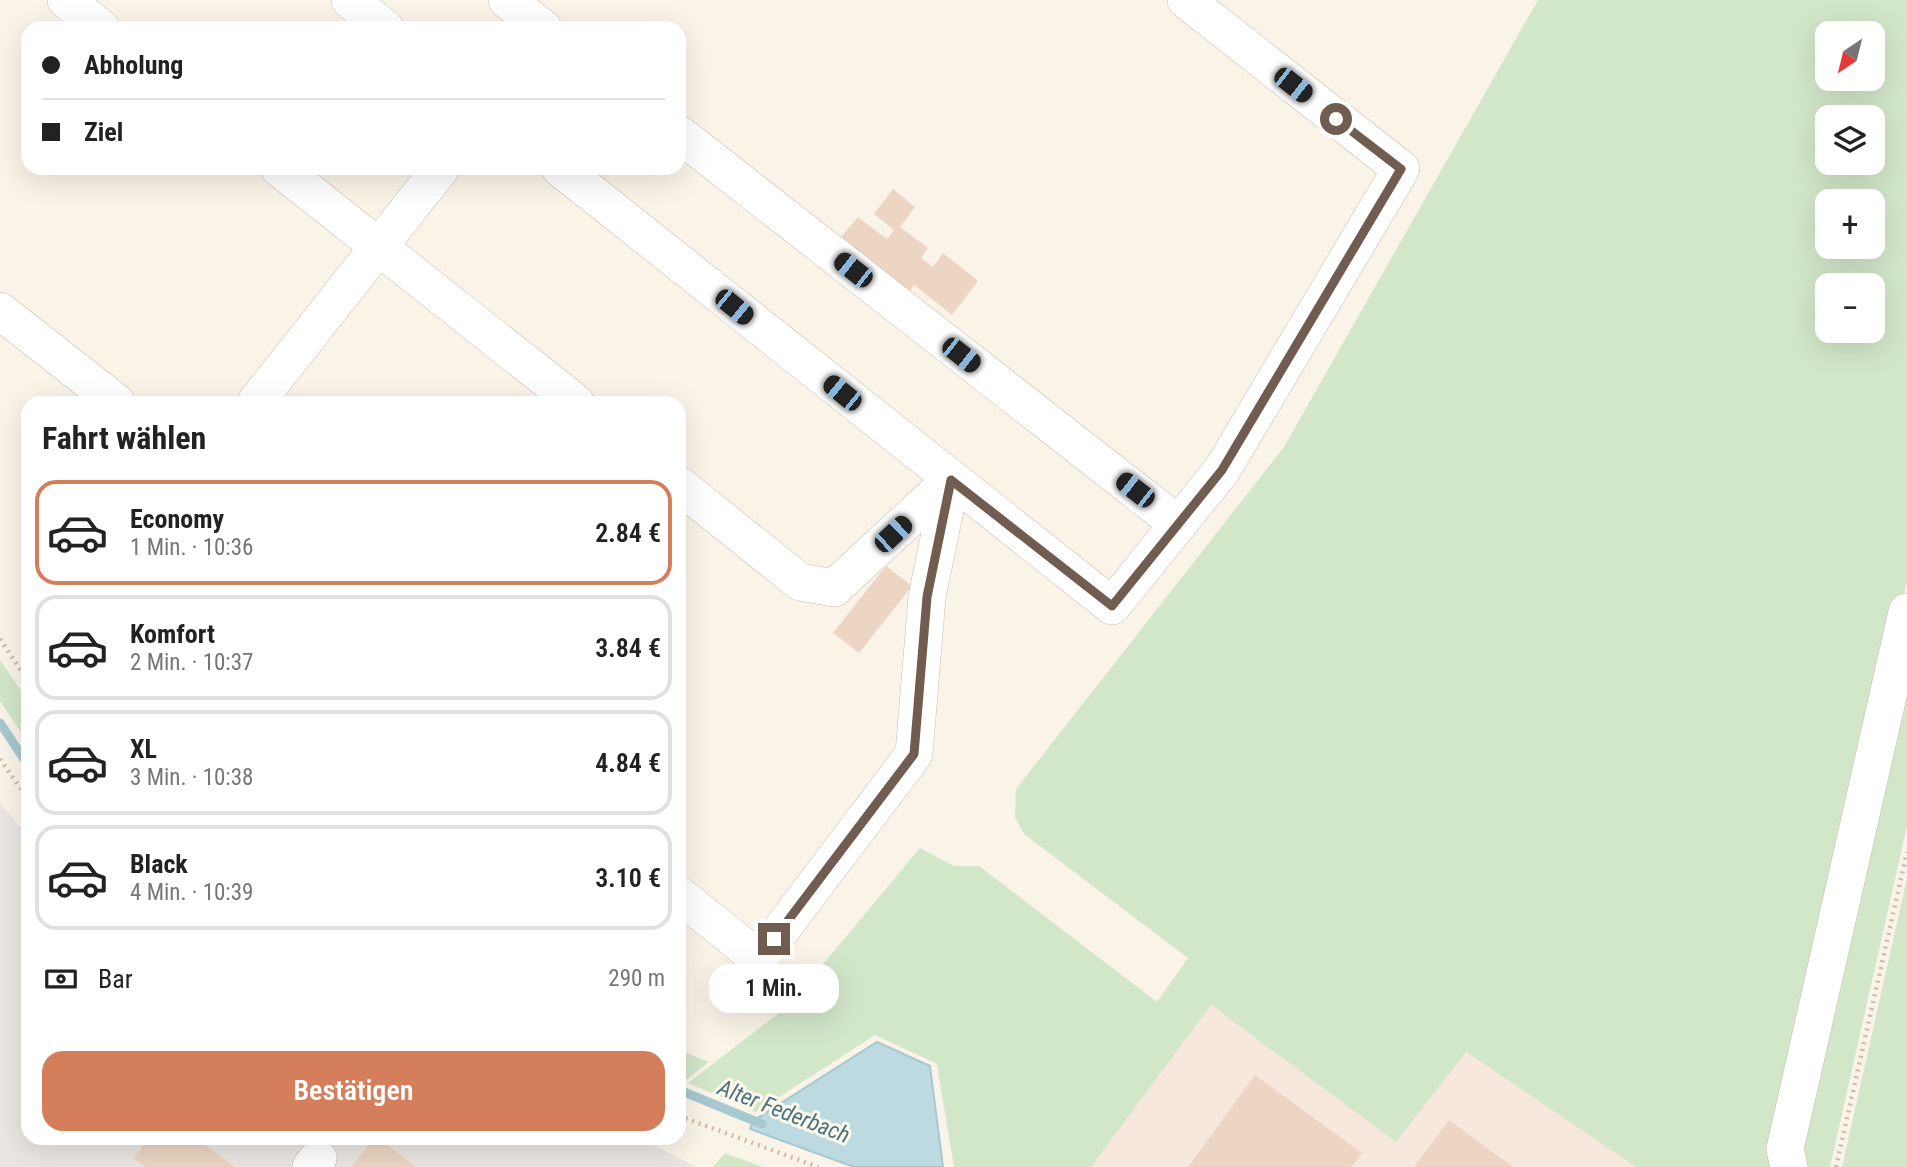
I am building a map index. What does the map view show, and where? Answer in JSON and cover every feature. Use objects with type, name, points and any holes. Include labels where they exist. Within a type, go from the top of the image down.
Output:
[{"type":"lane","points":[[65,0],[92,21]]},
{"type":"lane","points":[[350,0],[376,21]]},
{"type":"lane","points":[[507,0],[534,21]]},
{"type":"lane","points":[[569,175],[1112,606],[1222,470],[1401,169],[1186,0]]},
{"type":"lane","points":[[686,139],[1178,524]]},
{"type":"lane","points":[[288,175],[567,396]]},
{"type":"lane","points":[[261,396],[436,175]]},
{"type":"lane","points":[[0,311],[108,396]]},
{"type":"lane","points":[[686,491],[800,582],[834,588],[951,480]]},
{"type":"lane","points":[[686,901],[759,959],[914,754],[927,597],[951,480]]},
{"type":"lane","points":[[1789,1167],[1785,1149],[1907,612]]},
{"type":"path","points":[[0,639],[21,670]]},
{"type":"path","points":[[0,759],[21,789]]},
{"type":"path","points":[[1836,1167],[1907,852]]},
{"type":"path","points":[[686,1119],[818,1167]]},
{"type":"shaded area","points":[[0,803],[21,828],[21,1145],[654,1145],[696,1167],[0,1167]]},
{"type":"shaded area","points":[[1210,1005],[1396,1141],[1466,1052],[1636,1167],[1091,1167]]},
{"type":"green space","points":[[1538,0],[1907,0],[1907,581],[1770,1167],[1636,1167],[1466,1052],[1396,1142],[1211,1005],[1091,1167],[954,1167],[937,1064],[875,1035],[756,1112],[688,1083],[788,1006],[920,848],[954,866],[979,866],[1157,1002],[1188,958],[1024,834],[1015,817],[1016,789],[1284,447]]},
{"type":"green space","points":[[1907,639],[1907,826],[1830,1167],[1796,1167]]},
{"type":"green space","points":[[0,660],[21,691],[21,732],[0,701]]},
{"type":"green space","points":[[1907,878],[1907,1167],[1842,1167]]},
{"type":"green space","points":[[686,1053],[709,1062],[686,1080]]},
{"type":"green space","points":[[725,1153],[763,1167],[713,1167]]},
{"type":"water","points":[[877,1042],[930,1066],[943,1167],[854,1167],[750,1129],[753,1121]]},
{"type":"building","points":[[893,189],[915,207],[900,227],[928,248],[921,258],[933,267],[943,253],[978,281],[952,315],[914,285],[910,291],[841,237],[858,217],[887,239],[894,230],[874,214]]},
{"type":"building","points":[[886,566],[912,586],[859,653],[833,633]]},
{"type":"building","points":[[1255,1075],[1362,1153],[1351,1167],[1188,1167]]},
{"type":"building","points":[[1449,1120],[1513,1167],[1414,1167]]},
{"type":"building","points":[[143,1145],[205,1145],[235,1167],[146,1167],[134,1158]]},
{"type":"building","points":[[368,1145],[387,1145],[416,1167],[351,1167]]},
{"type":"waterway","name":"Alter Federbach","points":[[0,723],[21,754]]},
{"type":"waterway","name":"Alter Federbach","points":[[686,1093],[762,1124]]},
{"type":"route","points":[[774,939],[914,754],[927,597],[951,480],[1112,606],[1222,470],[1401,169],[1336,119]]}]
